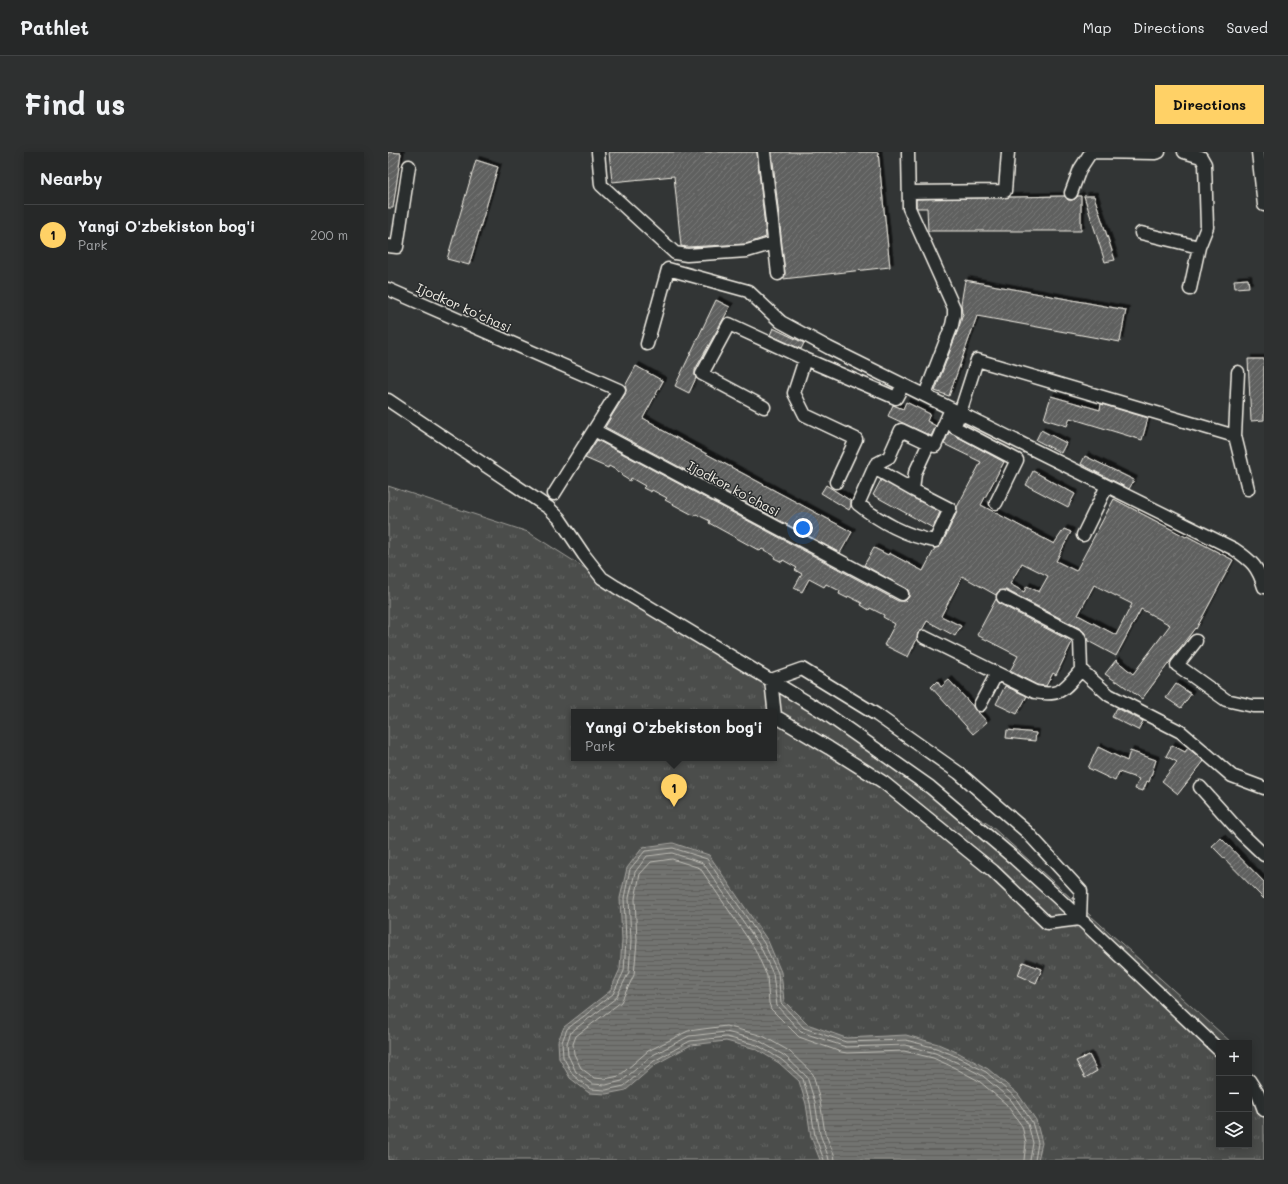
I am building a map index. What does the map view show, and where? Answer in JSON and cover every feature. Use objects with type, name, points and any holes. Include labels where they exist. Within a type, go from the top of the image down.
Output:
[{"type":"street","points":[[598,152],[601,185],[675,253],[687,255],[747,251],[774,243]]},
{"type":"street","points":[[764,152],[778,274]]},
{"type":"street","points":[[908,152],[909,208],[954,308],[952,325],[925,396]]},
{"type":"street","points":[[909,192],[1005,191],[1008,152]]},
{"type":"street","points":[[1071,193],[1080,169],[1091,152],[1159,152]]},
{"type":"street","points":[[1184,152],[1201,157],[1205,164],[1207,227],[1199,247],[1190,289]]},
{"type":"street","points":[[1258,152],[1264,206]]},
{"type":"street","points":[[388,246],[397,247],[409,166]]},
{"type":"street","points":[[1141,233],[1199,247]]},
{"type":"street","points":[[647,344],[668,269],[748,291],[781,322],[829,348],[1234,549],[1250,559],[1260,574],[1264,587]]},
{"type":"street","name":"Ijodkor koʻchasi","points":[[388,290],[619,390],[554,494]]},
{"type":"street","points":[[764,406],[702,374],[729,324],[896,398],[903,385]]},
{"type":"street","points":[[806,359],[794,393],[805,415],[856,439],[836,482]]},
{"type":"street","points":[[874,468],[950,509],[935,541],[923,539],[894,521],[871,515],[858,504],[874,468],[876,464],[889,457],[901,430],[935,446],[956,411],[977,360],[1236,436]]},
{"type":"street","points":[[1238,372],[1236,436],[1248,488]]},
{"type":"street","points":[[388,400],[549,508],[560,518],[584,555],[602,578],[825,713],[930,787],[1015,859],[1216,1047]]},
{"type":"street","points":[[956,411],[954,427],[1017,460],[996,503]]},
{"type":"street","name":"Ijodkor koʻchasi","points":[[594,430],[902,594]]},
{"type":"street","points":[[913,490],[915,473],[929,443]]},
{"type":"street","points":[[1082,535],[1107,486]]},
{"type":"street","points":[[924,637],[1035,692],[1047,694],[1061,692],[1081,670],[1080,640],[1078,636],[1003,597]]},
{"type":"street","points":[[1196,641],[1177,665],[1226,700],[1253,706],[1264,706]]},
{"type":"street","points":[[771,680],[802,669],[877,715],[959,773],[1027,832],[1081,891],[1080,919]]},
{"type":"street","points":[[1081,670],[1109,695],[1181,732],[1232,776],[1264,788]]},
{"type":"street","points":[[980,705],[997,673]]},
{"type":"street","points":[[771,680],[774,709]]},
{"type":"street","points":[[777,717],[883,782],[993,871],[1047,923],[1080,919]]},
{"type":"street","points":[[1200,787],[1238,837],[1264,855]]},
{"type":"street","points":[[1252,1085],[1258,1094],[1264,1110]]},
{"type":"green space","points":[[388,486],[528,532],[991,826],[1229,1040],[1216,1040],[1216,1148],[1252,1148],[1252,1079],[1264,1101],[1264,1160],[388,1160]]},
{"type":"water","points":[[673,843],[709,855],[768,941],[781,972],[784,1001],[807,1024],[846,1038],[906,1035],[938,1044],[959,1053],[988,1069],[1018,1094],[1036,1120],[1042,1143],[1038,1160],[820,1160],[811,1137],[806,1104],[799,1081],[779,1063],[756,1049],[726,1041],[691,1045],[656,1064],[626,1090],[606,1094],[589,1093],[570,1078],[559,1058],[558,1041],[564,1027],[610,991],[620,969],[622,940],[620,898],[627,868],[643,847]]},
{"type":"building","points":[[388,152],[401,153],[393,208],[388,208]]},
{"type":"building","points":[[609,152],[757,152],[766,237],[746,244],[681,246],[674,176],[612,182]]},
{"type":"building","points":[[772,152],[878,152],[890,267],[783,279],[785,273]]},
{"type":"building","points":[[476,160],[498,167],[469,265],[447,259]]},
{"type":"building","points":[[1065,196],[1068,200],[1072,200],[1078,196],[1081,196],[1081,231],[928,231],[927,208],[917,208],[916,206],[916,199]]},
{"type":"building","points":[[1084,196],[1094,196],[1115,260],[1105,262]]},
{"type":"building","points":[[1248,279],[1249,287],[1235,288],[1234,280]]},
{"type":"building","points":[[965,280],[1126,310],[1120,342],[977,316],[949,396],[935,391],[963,314],[961,304]]},
{"type":"building","points":[[716,300],[730,307],[695,370],[696,378],[689,393],[675,386]]},
{"type":"building","points":[[773,328],[804,343],[801,349],[770,335]]},
{"type":"building","points":[[1248,359],[1264,359],[1264,420],[1251,421]]},
{"type":"building","points":[[636,366],[663,381],[643,418],[661,428],[660,429],[852,532],[840,553],[605,427],[625,394],[625,386]]},
{"type":"building","points":[[1051,396],[1100,410],[1101,404],[1148,418],[1142,440],[1070,418],[1067,426],[1044,419]]},
{"type":"building","points":[[906,402],[930,414],[927,421],[936,426],[931,436],[888,416],[893,405],[903,409]]},
{"type":"building","points":[[1041,430],[1066,443],[1061,453],[1036,440]]},
{"type":"building","points":[[949,432],[1004,462],[981,505],[1054,544],[1064,529],[1071,532],[1056,561],[1076,571],[1114,499],[1233,560],[1196,629],[1195,628],[1142,699],[1105,674],[1116,660],[1133,674],[1170,625],[1141,609],[1116,656],[1088,641],[1085,633],[1081,629],[1006,590],[999,591],[996,595],[962,576],[941,616],[961,626],[955,636],[927,621],[922,630],[918,633],[917,639],[908,657],[884,645],[895,624],[883,617],[884,615],[870,608],[869,610],[861,605],[862,603],[848,596],[847,598],[839,594],[840,591],[826,584],[824,587],[809,579],[802,592],[794,588],[802,574],[795,570],[797,568],[783,560],[782,562],[774,558],[775,556],[762,549],[760,551],[709,523],[710,521],[696,514],[695,516],[665,500],[667,498],[652,490],[651,492],[643,488],[645,486],[631,478],[630,481],[622,476],[623,474],[609,466],[608,468],[585,458],[597,440],[898,601],[903,601],[909,597],[908,590],[864,565],[874,548],[888,555],[889,553],[923,571],[935,548],[942,544],[957,512],[957,507],[981,462],[944,444]],"holes":[[[1022,563],[1048,576],[1039,592],[1027,586],[1024,592],[1010,584]],[[1094,585],[1132,604],[1116,635],[1078,615]]]},
{"type":"building","points":[[1085,456],[1134,480],[1129,489],[1081,464]]},
{"type":"building","points":[[1033,471],[1075,494],[1068,507],[1026,485]]},
{"type":"building","points":[[881,480],[940,512],[933,528],[873,495]]},
{"type":"building","points":[[826,485],[851,501],[849,510],[821,493]]},
{"type":"building","points":[[996,599],[1000,604],[1072,642],[1056,675],[1053,673],[1046,686],[1037,685],[1010,671],[1018,656],[977,635]]},
{"type":"building","points":[[949,680],[987,722],[973,734],[931,687],[937,681],[941,687]]},
{"type":"building","points":[[1176,684],[1191,694],[1181,708],[1166,698]]},
{"type":"building","points":[[1005,686],[1027,696],[1017,714],[996,704]]},
{"type":"building","points":[[1117,708],[1143,721],[1138,730],[1112,717]]},
{"type":"building","points":[[1007,730],[1036,733],[1035,741],[1006,738]]},
{"type":"building","points":[[1172,745],[1185,752],[1188,748],[1204,761],[1178,794],[1162,781],[1177,762],[1166,756]]},
{"type":"building","points":[[1098,747],[1127,761],[1130,751],[1156,760],[1149,782],[1147,781],[1143,791],[1135,789],[1139,779],[1119,772],[1115,781],[1088,768]]},
{"type":"building","points":[[1221,838],[1264,882],[1264,899],[1212,846]]},
{"type":"building","points":[[1023,962],[1042,969],[1036,983],[1018,975]]},
{"type":"building","points":[[1089,1055],[1097,1071],[1085,1078],[1076,1061]]},
{"type":"place","name":"Yangi O'zbekiston bog'i","points":[[674,807]]}]
